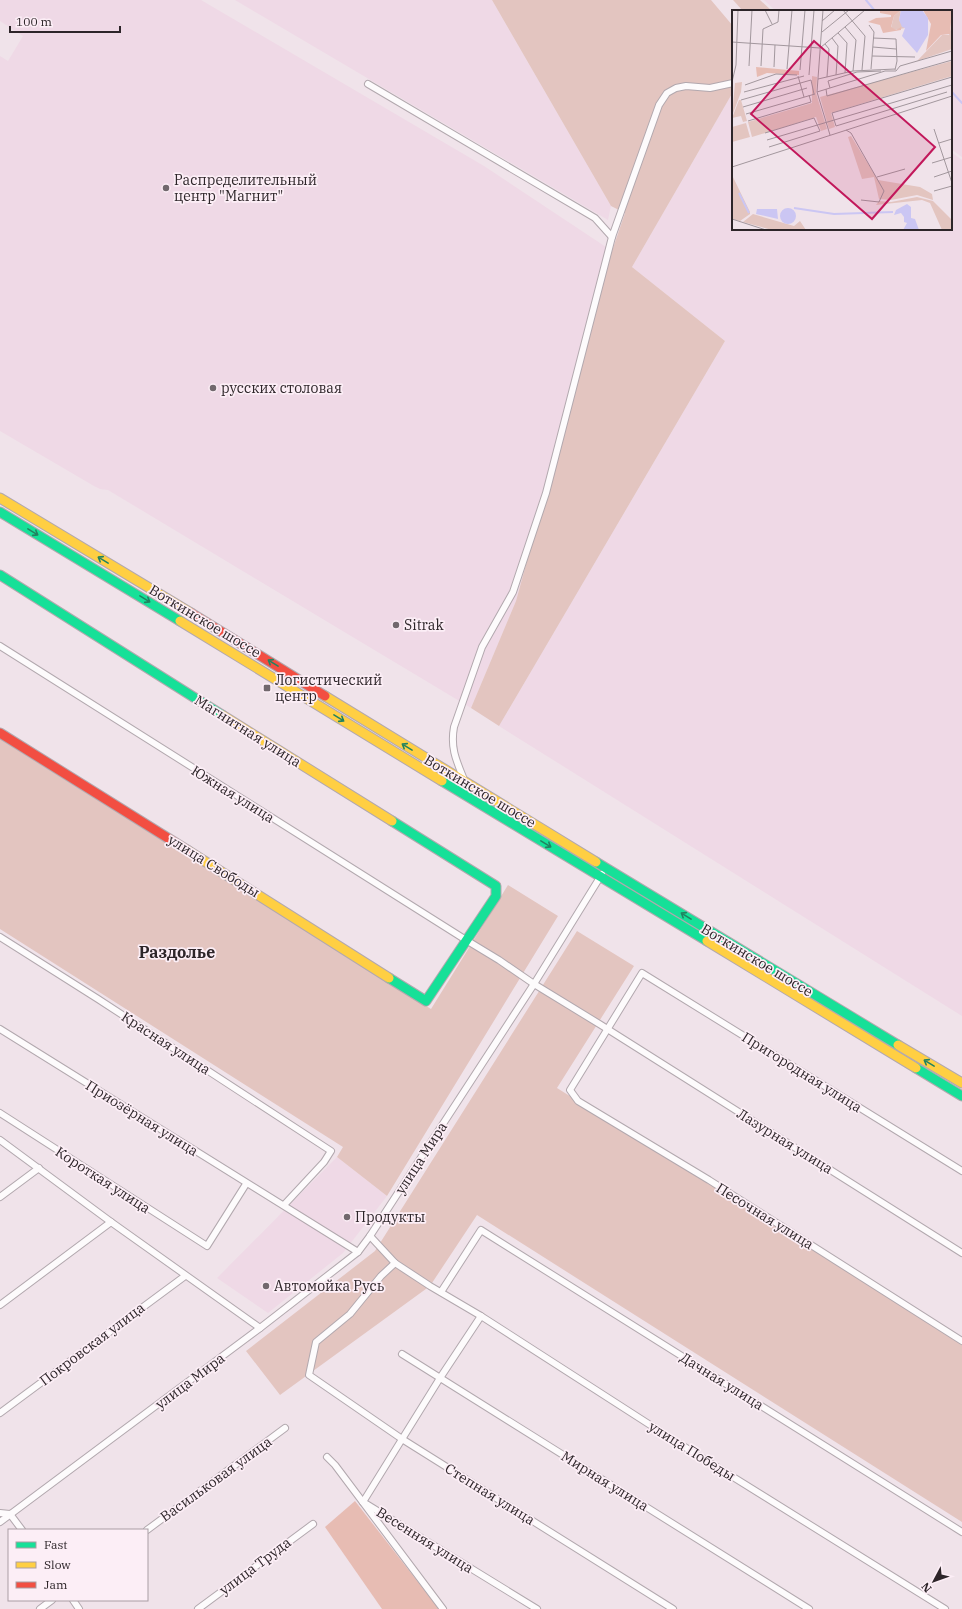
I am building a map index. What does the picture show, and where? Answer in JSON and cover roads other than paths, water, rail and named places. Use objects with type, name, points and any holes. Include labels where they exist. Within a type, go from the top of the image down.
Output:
[{"type":"main road","name":"Воткинское шоссе","points":[[0,498],[226,634],[466,783],[962,1083]]},
{"type":"main road","name":"Воткинское шоссе","points":[[0,512],[962,1096]]},
{"type":"main road","name":"Магнитная улица","points":[[0,575],[496,886],[496,896],[466,940]]},
{"type":"main road","name":"улица Свободы","points":[[0,733],[426,1001],[466,940]]},
{"type":"street","points":[[466,783],[454,755],[452,739],[454,727],[482,647],[512,592],[546,493],[612,237],[649,130],[659,105],[667,93],[676,88],[686,86],[710,88],[732,83]]},
{"type":"street","points":[[368,84],[595,218],[612,237]]},
{"type":"street","name":"Южная улица","points":[[0,646],[499,960],[534,984]]},
{"type":"street","name":"улица Мира","points":[[0,1522],[260,1328],[358,1252],[370,1236],[534,984],[606,868]]},
{"type":"street","name":"Красная улица","points":[[0,937],[98,998],[331,1151],[324,1162],[284,1205]]},
{"type":"street","name":"Пригородная улица","points":[[608,1030],[642,973],[962,1171]]},
{"type":"street","name":"Лазурная улица","points":[[534,984],[962,1253]]},
{"type":"street","name":"Приозёрная улица","points":[[0,1029],[246,1184],[284,1205],[358,1252]]},
{"type":"street","name":"Песочная улица","points":[[608,1030],[570,1090],[578,1100],[709,1180],[962,1341]]},
{"type":"street","name":"Короткая улица","points":[[0,1113],[207,1246],[246,1184]]},
{"type":"street","points":[[0,1140],[185,1276],[260,1328]]},
{"type":"street","points":[[0,1196],[39,1168]]},
{"type":"street","points":[[0,1305],[111,1222]]},
{"type":"street","name":"Дачная улица","points":[[441,1292],[481,1230],[962,1532]]},
{"type":"street","name":"улица Победы","points":[[370,1236],[395,1263],[481,1316],[672,1439],[945,1609]]},
{"type":"street","name":"Степная улица","points":[[395,1263],[381,1276],[350,1314],[316,1342],[309,1375],[402,1439],[673,1609]]},
{"type":"street","name":"Покровская улица","points":[[0,1413],[185,1276]]},
{"type":"street","points":[[443,1609],[363,1502],[440,1378],[481,1316]]},
{"type":"street","name":"Мирная улица","points":[[402,1354],[808,1609]]},
{"type":"street","name":"Васильковая улица","points":[[148,1529],[285,1428]]},
{"type":"street","name":"Весенняя улица","points":[[327,1457],[335,1465],[363,1502],[537,1609]]},
{"type":"street","points":[[0,1513],[10,1514],[21,1529]]},
{"type":"street","name":"улица Труда","points":[[198,1609],[312,1524]]},
{"type":"street","points":[[40,1609],[51,1601]]},
{"type":"street","points":[[74,1601],[80,1609]]},
{"type":"waterway","points":[[866,0],[874,10]]},
{"type":"waterway","points":[[952,92],[962,103]]},
{"type":"place","name":"Распределительный центр \"Магнит\"","points":[[166,188]]},
{"type":"place","name":"русских столовая","points":[[213,388]]},
{"type":"place","name":"Sitrak","points":[[396,625]]},
{"type":"place","name":"Логистический центр","points":[[267,688]]},
{"type":"place","name":"Продукты","points":[[347,1217]]},
{"type":"place","name":"Автомойка Русь","points":[[266,1286]]},
{"type":"district","name":"Раздолье","points":[[177,952]]}]
